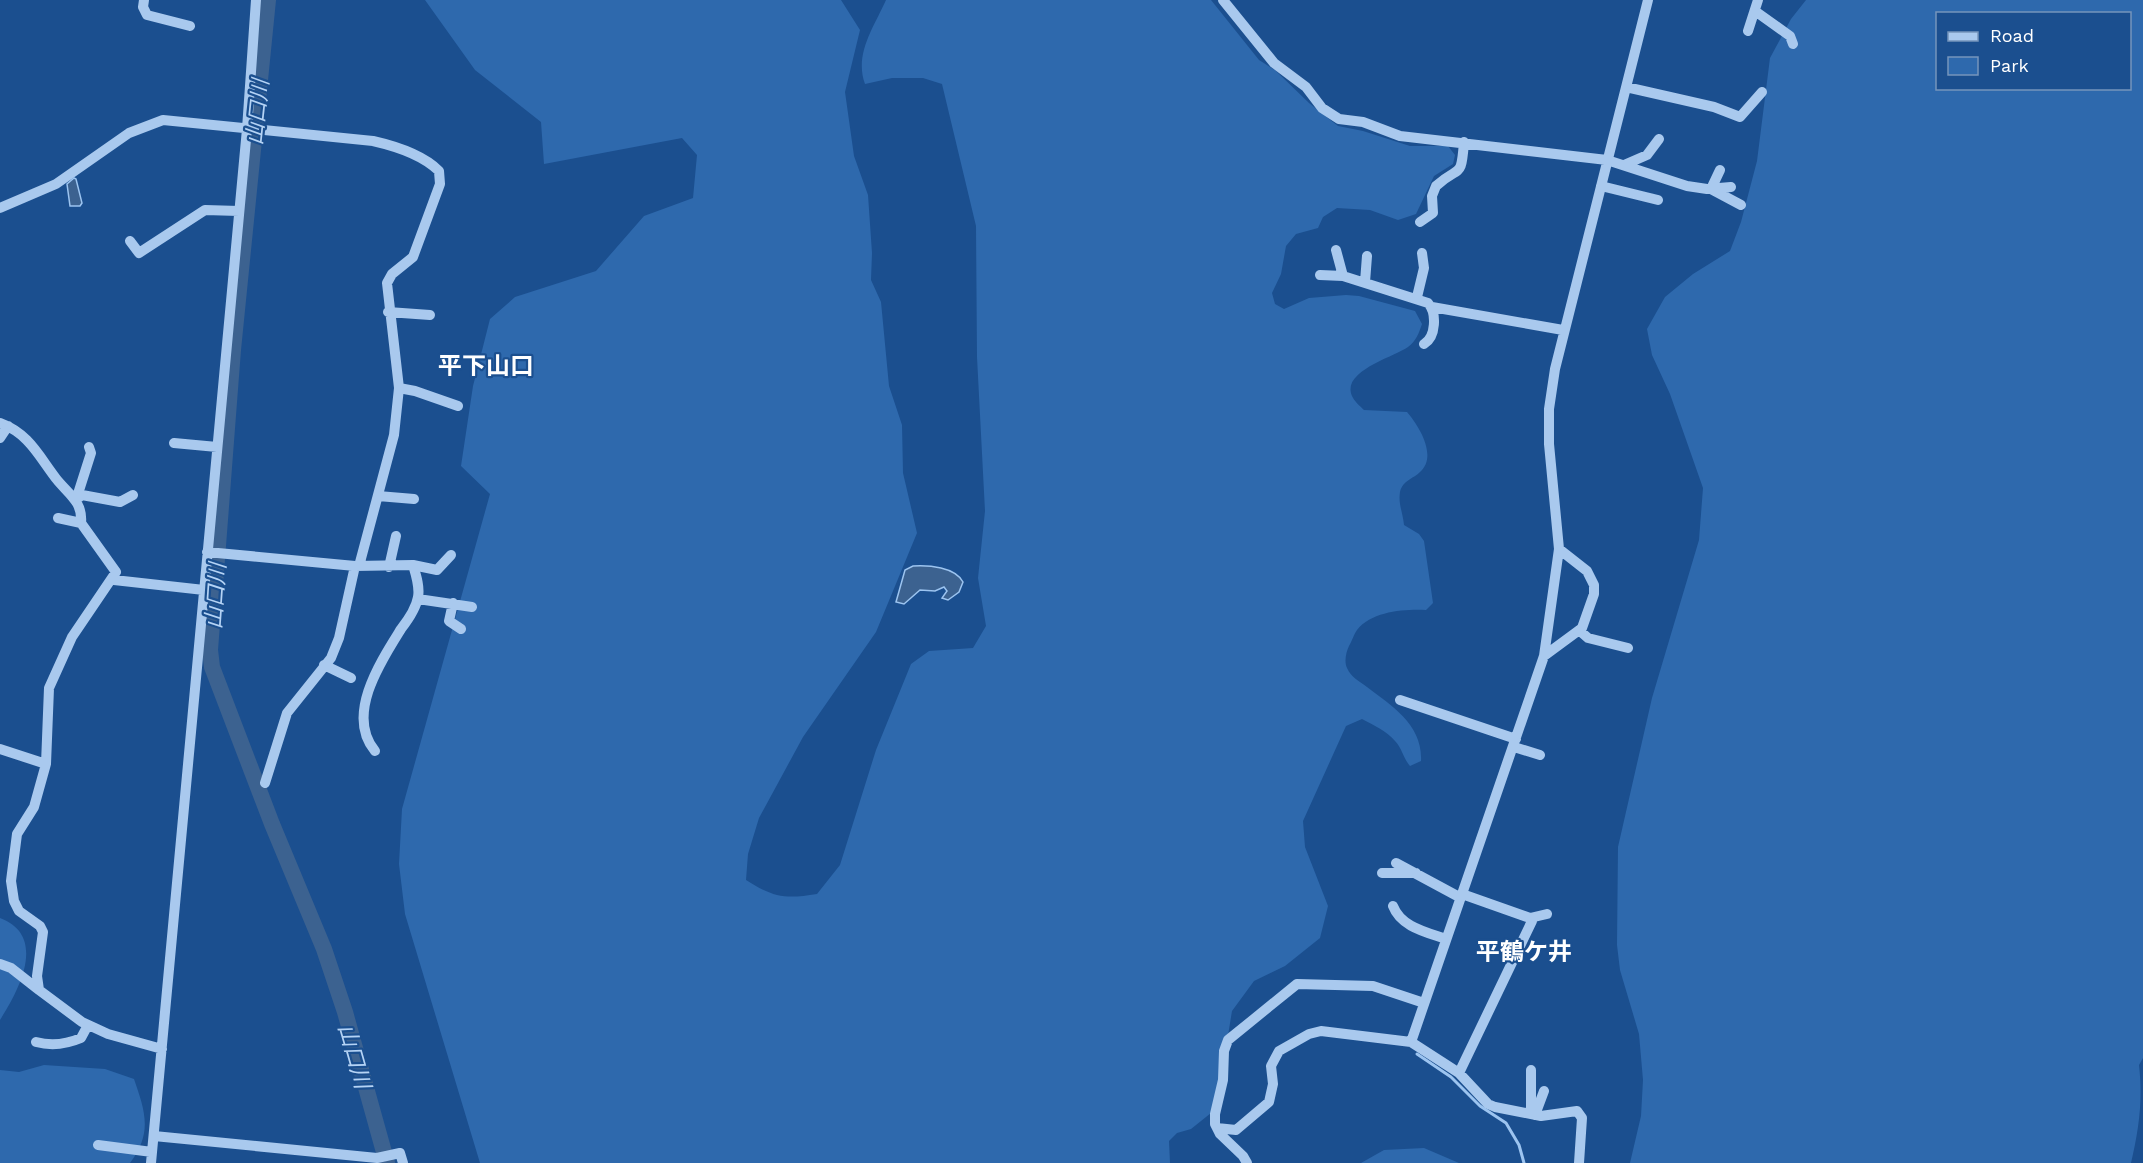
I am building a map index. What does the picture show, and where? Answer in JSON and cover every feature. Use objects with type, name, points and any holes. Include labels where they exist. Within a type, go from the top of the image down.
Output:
[{"type":"street","points":[[144,0],[143,8],[147,15],[190,26]]},
{"type":"street","points":[[98,1144],[152,1157],[239,212],[249,129],[255,0]]},
{"type":"street","points":[[1223,0],[1274,63],[1306,87],[1329,114],[1339,119],[1363,122],[1400,136],[1607,160],[1687,186],[1711,189],[1731,187]]},
{"type":"street","points":[[1411,1042],[1544,656],[1559,549],[1549,409],[1563,330],[1648,0]]},
{"type":"street","points":[[1748,31],[1757,5],[1790,36],[1793,44]]},
{"type":"street","points":[[1626,87],[1714,107],[1740,117],[1762,92]]},
{"type":"street","points":[[0,208],[56,184],[84,162],[144,126],[163,120],[388,144],[432,165],[439,171],[440,184],[413,257],[392,274],[387,283],[388,312],[399,388],[394,435],[339,638],[331,658],[287,713],[265,783]]},
{"type":"street","points":[[1624,165],[1647,155],[1659,139]]},
{"type":"street","points":[[1420,222],[1432,213],[1432,196],[1436,186],[1458,172],[1462,166],[1464,142]]},
{"type":"street","points":[[1711,189],[1720,170]]},
{"type":"street","points":[[1600,186],[1658,200]]},
{"type":"street","points":[[1711,189],[1741,205]]},
{"type":"street","points":[[130,241],[139,253],[205,210],[239,212]]},
{"type":"street","points":[[1336,250],[1343,276]]},
{"type":"street","points":[[1417,297],[1424,268],[1422,254]]},
{"type":"street","points":[[1365,282],[1367,256]]},
{"type":"street","points":[[1320,275],[1343,276],[1365,282],[1417,297],[1432,307],[1563,330]]},
{"type":"street","points":[[1424,344],[1431,340],[1434,333],[1432,307]]},
{"type":"street","points":[[388,312],[430,315]]},
{"type":"street","points":[[399,388],[458,406]]},
{"type":"street","points":[[0,438],[4,424],[34,445],[57,479],[76,500],[82,513],[81,523]]},
{"type":"street","points":[[174,443],[217,447]]},
{"type":"street","points":[[76,500],[91,453],[89,447]]},
{"type":"street","points":[[76,500],[82,495],[120,502],[133,495]]},
{"type":"street","points":[[378,496],[414,500]]},
{"type":"street","points":[[39,990],[36,976],[43,932],[40,926],[19,911],[14,902],[11,881],[17,834],[34,807],[46,764],[49,687],[72,637],[114,580],[116,572],[81,523],[58,518]]},
{"type":"street","points":[[389,567],[396,536]]},
{"type":"street","points":[[1544,656],[1580,631],[1592,606],[1594,585],[1587,571],[1559,549]]},
{"type":"street","points":[[209,552],[357,566],[413,565],[437,570],[451,555]]},
{"type":"street","points":[[375,751],[364,730],[363,709],[376,670],[411,616],[418,599],[413,565]]},
{"type":"street","points":[[114,580],[204,590]]},
{"type":"street","points":[[418,599],[472,607]]},
{"type":"street","points":[[453,603],[449,621],[461,629]]},
{"type":"street","points":[[1580,631],[1588,638],[1628,648]]},
{"type":"street","points":[[324,665],[351,678]]},
{"type":"street","points":[[1400,700],[1515,743],[1540,755]]},
{"type":"street","points":[[0,749],[46,764]]},
{"type":"street","points":[[1396,863],[1462,896],[1530,918],[1547,914]]},
{"type":"street","points":[[1382,873],[1416,873]]},
{"type":"street","points":[[1393,906],[1397,916],[1412,926],[1446,939]]},
{"type":"street","points":[[1460,1073],[1532,921],[1530,918]]},
{"type":"street","points":[[0,964],[11,968],[88,1025],[162,1049]]},
{"type":"street","points":[[1247,1163],[1217,1128],[1215,1114],[1222,1086],[1226,1043],[1297,984],[1373,986],[1424,1003]]},
{"type":"street","points":[[36,1042],[45,1045],[70,1043],[81,1038],[88,1025]]},
{"type":"street","points":[[1217,1128],[1236,1130],[1269,1102],[1273,1061],[1283,1048],[1309,1034],[1321,1031],[1411,1042],[1460,1073],[1488,1104],[1533,1114],[1577,1111],[1580,1113],[1583,1143],[1579,1163]]},
{"type":"street","points":[[1531,1070],[1533,1114]]},
{"type":"street","points":[[1533,1114],[1544,1091]]},
{"type":"street","points":[[154,1136],[400,1158]]},
{"type":"green space","points":[[425,0],[841,0],[860,30],[845,92],[854,156],[868,195],[872,253],[871,280],[881,302],[889,386],[902,425],[903,473],[917,533],[876,632],[803,737],[759,818],[748,854],[746,880],[780,896],[817,894],[840,865],[876,750],[911,664],[929,651],[973,648],[986,626],[978,578],[985,511],[977,357],[976,226],[942,84],[923,78],[892,78],[865,84],[862,73],[864,51],[886,0],[1211,0],[1259,60],[1275,70],[1309,103],[1338,126],[1363,131],[1410,146],[1448,146],[1455,155],[1453,164],[1434,176],[1416,214],[1398,220],[1370,210],[1337,208],[1323,217],[1318,228],[1296,234],[1286,246],[1281,274],[1272,293],[1275,304],[1284,309],[1309,298],[1359,296],[1415,311],[1422,324],[1411,345],[1361,372],[1354,379],[1351,387],[1353,398],[1364,410],[1407,412],[1425,441],[1427,458],[1425,465],[1420,472],[1403,485],[1400,501],[1404,525],[1419,534],[1424,541],[1433,603],[1426,610],[1389,612],[1371,619],[1357,630],[1346,654],[1347,668],[1353,676],[1396,709],[1411,727],[1417,737],[1421,761],[1410,766],[1392,737],[1362,719],[1346,726],[1303,821],[1305,847],[1328,906],[1320,938],[1285,966],[1254,981],[1232,1011],[1216,1109],[1191,1129],[1177,1133],[1169,1141],[1170,1163],[480,1163],[405,914],[399,864],[402,809],[490,494],[461,466],[473,386],[490,319],[515,297],[596,271],[644,216],[693,198],[697,155],[682,138],[544,164],[541,122],[475,70]]},
{"type":"green space","points":[[1806,0],[2143,0],[2143,1058],[2139,1065],[2140,1114],[2131,1163],[1630,1163],[1641,1116],[1643,1080],[1639,1034],[1620,970],[1617,945],[1618,847],[1652,698],[1699,540],[1703,488],[1670,394],[1652,355],[1647,329],[1665,297],[1693,274],[1730,251],[1741,222],[1757,161],[1770,58],[1791,19]]},
{"type":"green space","points":[[0,918],[15,926],[23,937],[26,950],[21,979],[0,1020]]},
{"type":"green space","points":[[44,1065],[105,1069],[134,1079],[145,1122],[142,1142],[130,1163],[0,1163],[0,1070],[19,1072]]},
{"type":"green space","points":[[1424,1148],[1459,1163],[1361,1163],[1384,1150]]},
{"type":"shaded area","points":[[74,178],[82,203],[80,206],[70,206],[67,184]]},
{"type":"shaded area","points":[[913,566],[934,567],[954,573],[963,582],[959,592],[948,600],[942,598],[947,591],[944,587],[935,591],[920,590],[904,604],[896,602],[905,570]]},
{"type":"waterway","name":"山口川","points":[[268,0],[233,350],[210,650],[212,667],[272,824],[324,949],[345,1012],[387,1163]]},
{"type":"waterway","points":[[1417,1054],[1451,1077],[1480,1106],[1506,1123],[1519,1145],[1524,1163]]},
{"type":"district","name":"平下山口","points":[[486,366]]},
{"type":"district","name":"平鶴ケ井","points":[[1524,952]]}]
